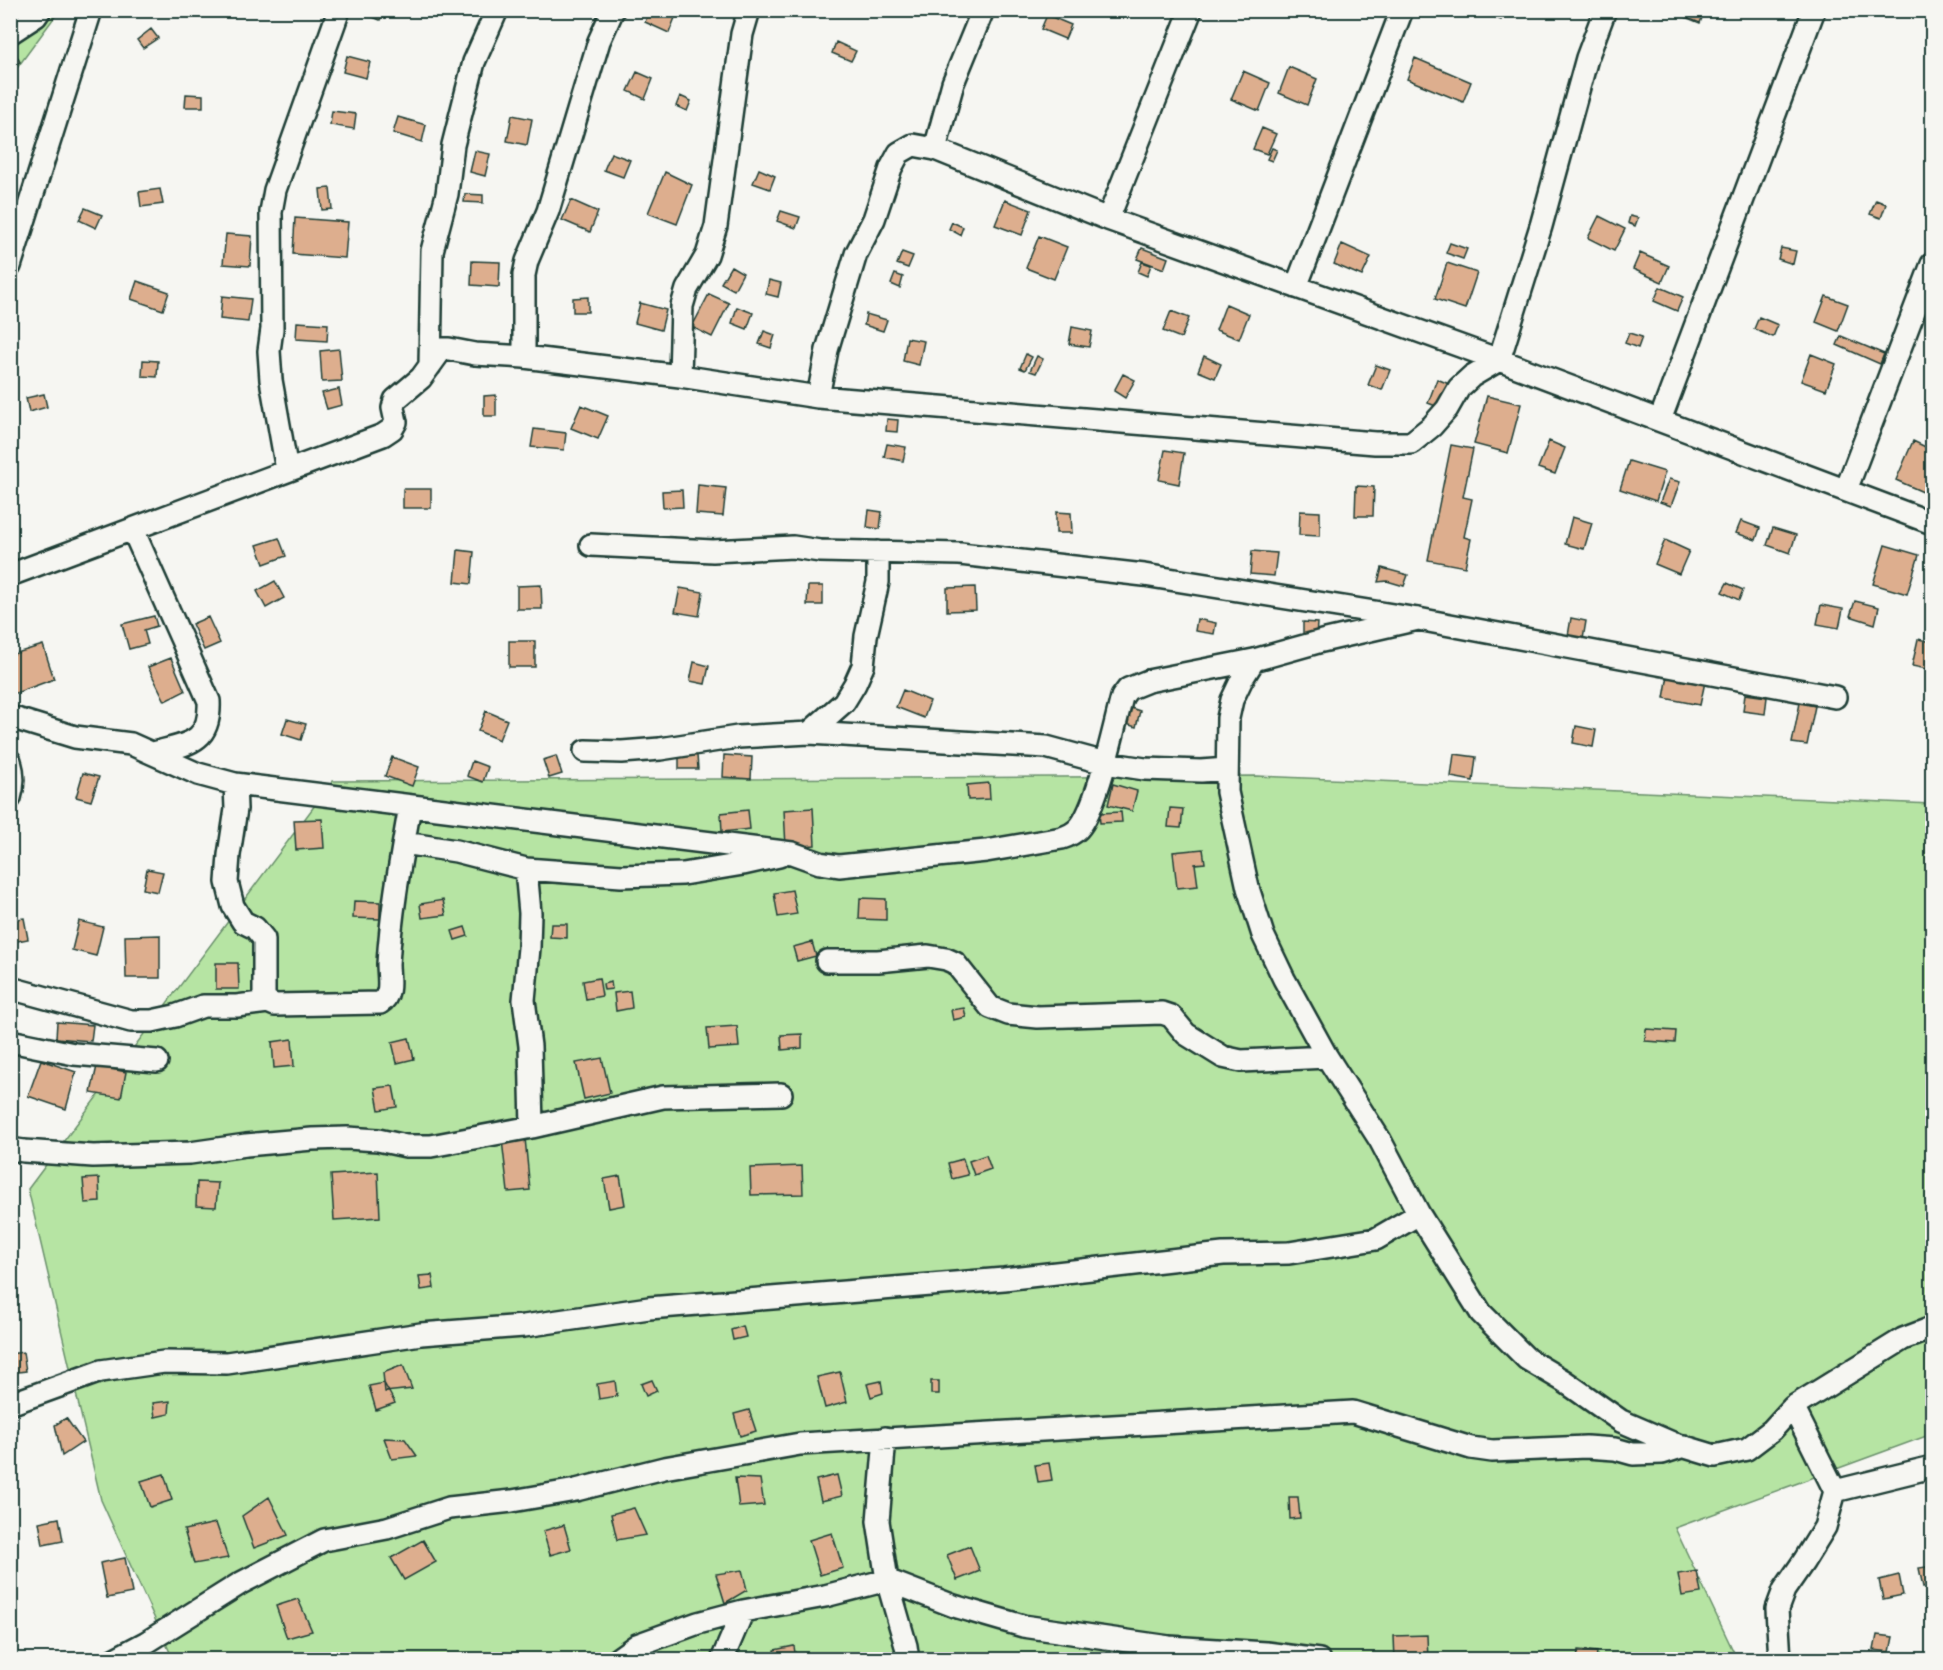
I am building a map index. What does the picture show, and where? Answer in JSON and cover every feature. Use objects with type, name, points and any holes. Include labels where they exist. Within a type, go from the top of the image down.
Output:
[{"type":"street","points":[[10,33],[36,16],[40,10]]},
{"type":"street","points":[[10,266],[91,10]]},
{"type":"street","points":[[287,470],[271,380],[271,212],[275,190],[339,10]]},
{"type":"street","points":[[430,366],[432,251],[447,194],[453,145],[474,62],[497,10]]},
{"type":"street","points":[[524,357],[526,261],[548,211],[599,41],[613,10]]},
{"type":"street","points":[[680,376],[682,306],[687,289],[707,255],[716,226],[742,34],[749,10]]},
{"type":"street","points":[[935,149],[953,83],[983,10]]},
{"type":"street","points":[[1107,219],[1191,10]]},
{"type":"street","points":[[1296,287],[1402,10]]},
{"type":"street","points":[[10,575],[383,435],[392,429],[396,422],[393,408],[395,400],[421,378],[442,350],[450,349],[475,354],[524,357],[680,376],[818,397],[1396,444],[1412,442],[1432,426],[1447,409],[1459,388],[1472,376],[1499,360],[1541,226],[1587,58],[1605,10]]},
{"type":"street","points":[[1660,420],[1814,10]]},
{"type":"street","points":[[818,397],[827,350],[856,254],[874,219],[891,168],[899,153],[913,145],[935,149],[1107,219],[1499,360],[1932,523]]},
{"type":"street","points":[[1846,490],[1932,264]]},
{"type":"street","points":[[133,530],[210,701],[210,719],[201,735],[186,745],[153,753]]},
{"type":"street","points":[[591,545],[713,551],[793,547],[820,551],[960,554],[1144,574],[1418,619],[1835,697]]},
{"type":"street","points":[[809,733],[844,702],[862,666],[878,582],[878,552]]},
{"type":"street","points":[[10,717],[75,737],[131,744],[198,774],[235,783],[792,852],[820,863],[838,866],[986,851],[1062,838],[1071,834],[1083,822],[1105,763],[1122,697],[1128,689],[1148,681],[1254,660],[1322,641],[1418,619]]},
{"type":"street","points":[[1254,660],[1232,700],[1228,718],[1227,792],[1248,888],[1263,935],[1284,979],[1327,1057],[1380,1140],[1419,1214],[1481,1313],[1527,1359],[1564,1381],[1621,1421],[1715,1456],[1747,1449],[1772,1430],[1793,1407],[1903,1339],[1932,1328]]},
{"type":"street","points":[[585,751],[621,752],[660,749],[738,737],[809,733],[1046,747],[1105,763],[1145,769],[1201,771],[1227,769]]},
{"type":"street","points":[[10,761],[13,776],[10,798]]},
{"type":"street","points":[[235,783],[236,809],[228,855],[227,882],[233,906],[243,922],[255,928],[264,939],[264,996],[268,1002]]},
{"type":"street","points":[[10,988],[131,1021],[152,1021],[203,1006],[237,1006],[268,1002],[275,1005],[380,1003],[388,995],[388,964],[410,806]]},
{"type":"street","points":[[404,843],[456,851],[526,869],[621,876],[683,874],[743,864],[792,852]]},
{"type":"street","points":[[526,869],[530,913],[524,1000],[530,1046],[532,1127]]},
{"type":"street","points":[[827,961],[878,961],[928,956],[946,958],[955,963],[990,1007],[1000,1012],[1038,1017],[1162,1013],[1171,1016],[1186,1034],[1223,1057],[1241,1061],[1327,1057]]},
{"type":"street","points":[[10,1041],[74,1054],[157,1061]]},
{"type":"street","points":[[10,1149],[93,1156],[190,1153],[246,1145],[347,1138],[378,1140],[406,1146],[431,1146],[532,1127],[663,1097],[781,1094]]},
{"type":"street","points":[[10,1404],[101,1371],[164,1362],[227,1363],[421,1334],[524,1326],[649,1308],[1004,1279],[1223,1254],[1289,1253],[1376,1239],[1419,1214]]},
{"type":"street","points":[[1780,1659],[1777,1609],[1784,1590],[1825,1527],[1835,1491],[1793,1407]]},
{"type":"street","points":[[113,1659],[147,1642],[241,1583],[324,1540],[387,1528],[449,1508],[512,1501],[576,1490],[675,1466],[800,1444],[1353,1412],[1471,1448],[1492,1451],[1586,1447],[1615,1449],[1633,1454],[1662,1453],[1684,1446]]},
{"type":"street","points":[[885,1438],[878,1521],[887,1580],[908,1659]]},
{"type":"street","points":[[1835,1491],[1932,1467]]},
{"type":"street","points":[[616,1659],[637,1646],[698,1623],[743,1611],[825,1596],[887,1580],[954,1606],[1023,1626],[1169,1647],[1266,1653],[1318,1659]]},
{"type":"street","points":[[722,1659],[743,1611]]},
{"type":"green space","points":[[11,11],[59,11],[11,74]]},
{"type":"green space","points":[[1257,776],[1932,804],[1932,1434],[1675,1528],[1737,1659],[1285,1660],[1201,1650],[1133,1660],[173,1659],[101,1500],[28,1189],[333,781]]},
{"type":"building","points":[[366,10],[384,10],[380,20],[365,14]]},
{"type":"building","points":[[650,10],[678,10],[669,33],[645,22]]},
{"type":"building","points":[[1477,10],[1505,10],[1501,20]]},
{"type":"building","points":[[1682,10],[1705,10],[1700,23],[1680,15]]},
{"type":"building","points":[[1047,15],[1071,25],[1065,39],[1041,29]]},
{"type":"building","points":[[151,29],[158,38],[143,48],[137,40]]},
{"type":"building","points":[[836,42],[856,51],[851,61],[832,53]]},
{"type":"building","points":[[12,47],[20,62],[10,67],[10,48]]},
{"type":"building","points":[[347,56],[370,62],[366,78],[343,72]]},
{"type":"building","points":[[1415,58],[1471,82],[1463,102],[1407,79]]},
{"type":"building","points":[[1289,67],[1317,79],[1307,105],[1279,93]]},
{"type":"building","points":[[1243,71],[1270,83],[1259,111],[1231,99]]},
{"type":"building","points":[[637,72],[653,79],[645,99],[628,91]]},
{"type":"building","points":[[186,94],[203,95],[203,107],[185,107]]},
{"type":"building","points":[[680,96],[691,101],[687,111],[676,106]]},
{"type":"building","points":[[332,111],[356,114],[354,129],[330,125]]},
{"type":"building","points":[[512,115],[532,119],[527,145],[507,141]]},
{"type":"building","points":[[398,117],[426,125],[422,142],[393,133]]},
{"type":"building","points":[[1262,128],[1276,134],[1267,154],[1253,149]]},
{"type":"building","points":[[1272,148],[1277,150],[1272,161],[1267,159]]},
{"type":"building","points":[[475,151],[490,154],[485,176],[470,172]]},
{"type":"building","points":[[611,153],[630,160],[623,177],[604,170]]},
{"type":"building","points":[[759,169],[775,176],[770,189],[753,183]]},
{"type":"building","points":[[665,172],[692,185],[677,224],[648,213]]},
{"type":"building","points":[[330,188],[332,209],[322,210],[320,189]]},
{"type":"building","points":[[160,189],[163,204],[141,207],[139,192]]},
{"type":"building","points":[[465,194],[483,195],[483,203],[464,202]]},
{"type":"building","points":[[571,200],[598,212],[590,232],[562,220]]},
{"type":"building","points":[[1005,200],[1031,210],[1022,235],[995,225]]},
{"type":"building","points":[[1876,200],[1886,204],[1881,218],[1870,214]]},
{"type":"building","points":[[85,208],[102,215],[96,228],[79,220]]},
{"type":"building","points":[[781,211],[800,217],[796,228],[777,221]]},
{"type":"building","points":[[1599,216],[1625,229],[1614,251],[1588,238]]},
{"type":"building","points":[[1630,216],[1638,218],[1635,226],[1628,223]]},
{"type":"building","points":[[295,218],[348,222],[345,258],[293,254]]},
{"type":"building","points":[[952,222],[963,227],[960,235],[949,229]]},
{"type":"building","points":[[226,234],[252,236],[250,266],[223,264]]},
{"type":"building","points":[[1039,236],[1067,247],[1054,279],[1026,268]]},
{"type":"building","points":[[1450,243],[1467,249],[1463,259],[1446,253]]},
{"type":"building","points":[[1342,244],[1371,257],[1362,276],[1334,264]]},
{"type":"building","points":[[1142,248],[1168,258],[1164,269],[1137,259]]},
{"type":"building","points":[[1781,248],[1796,251],[1793,264],[1778,259]]},
{"type":"building","points":[[902,252],[913,256],[908,268],[897,264]]},
{"type":"building","points":[[1640,253],[1669,266],[1662,282],[1633,269]]},
{"type":"building","points":[[472,261],[500,262],[499,287],[471,285]]},
{"type":"building","points":[[1142,262],[1151,265],[1147,276],[1138,272]]},
{"type":"building","points":[[1447,263],[1477,273],[1465,309],[1435,299]]},
{"type":"building","points":[[731,266],[743,273],[734,290],[721,283]]},
{"type":"building","points":[[895,274],[903,277],[900,288],[891,284]]},
{"type":"building","points":[[769,280],[781,283],[778,297],[766,294]]},
{"type":"building","points":[[137,281],[169,292],[163,310],[131,299]]},
{"type":"building","points":[[1660,287],[1683,297],[1677,311],[1654,301]]},
{"type":"building","points":[[709,294],[729,303],[712,337],[692,327]]},
{"type":"building","points":[[222,296],[251,299],[248,322],[220,319]]},
{"type":"building","points":[[1826,296],[1848,304],[1838,331],[1816,322]]},
{"type":"building","points":[[588,297],[588,312],[573,312],[573,298]]},
{"type":"building","points":[[640,303],[666,310],[661,330],[635,323]]},
{"type":"building","points":[[1226,304],[1249,314],[1239,339],[1216,330]]},
{"type":"building","points":[[737,307],[753,313],[747,329],[732,323]]},
{"type":"building","points":[[1171,311],[1189,318],[1181,338],[1163,331]]},
{"type":"building","points":[[866,314],[887,320],[883,331],[864,325]]},
{"type":"building","points":[[1759,317],[1778,325],[1773,337],[1754,329]]},
{"type":"building","points":[[297,322],[328,324],[327,341],[296,339]]},
{"type":"building","points":[[1072,327],[1092,331],[1089,347],[1069,344]]},
{"type":"building","points":[[764,331],[775,335],[771,348],[759,344]]},
{"type":"building","points":[[1629,333],[1642,337],[1638,348],[1625,343]]},
{"type":"building","points":[[1841,336],[1884,354],[1880,364],[1837,345]]},
{"type":"building","points":[[907,338],[924,341],[919,365],[903,361]]},
{"type":"building","points":[[339,349],[342,381],[322,382],[320,351]]},
{"type":"building","points":[[1026,354],[1032,357],[1025,370],[1020,368]]},
{"type":"building","points":[[1811,354],[1836,364],[1826,390],[1801,381]]},
{"type":"building","points":[[1037,356],[1043,359],[1036,373],[1030,371]]},
{"type":"building","points":[[1204,356],[1221,364],[1215,378],[1198,371]]},
{"type":"building","points":[[143,360],[158,361],[157,377],[142,376]]},
{"type":"building","points":[[1376,365],[1390,370],[1382,390],[1368,385]]},
{"type":"building","points":[[1123,374],[1135,380],[1125,398],[1114,391]]},
{"type":"building","points":[[1437,379],[1449,384],[1441,408],[1428,403]]},
{"type":"building","points":[[339,389],[342,405],[327,409],[322,393]]},
{"type":"building","points":[[44,394],[47,407],[29,412],[26,398]]},
{"type":"building","points":[[496,395],[496,416],[484,416],[484,396]]},
{"type":"building","points":[[1487,396],[1521,404],[1508,453],[1474,444]]},
{"type":"building","points":[[581,405],[608,416],[598,439],[571,428]]},
{"type":"building","points":[[887,419],[898,420],[897,432],[886,431]]},
{"type":"building","points":[[534,429],[566,433],[564,450],[531,447]]},
{"type":"building","points":[[1549,441],[1565,448],[1555,474],[1538,468]]},
{"type":"building","points":[[1913,441],[1932,450],[1932,496],[1896,480]]},
{"type":"building","points":[[887,444],[906,447],[903,461],[884,457]]},
{"type":"building","points":[[1451,445],[1473,449],[1463,497],[1472,499],[1464,537],[1471,539],[1465,567],[1428,560]]},
{"type":"building","points":[[1165,450],[1184,453],[1179,484],[1159,480]]},
{"type":"building","points":[[1629,461],[1665,472],[1656,501],[1620,489]]},
{"type":"building","points":[[1669,479],[1680,482],[1671,506],[1660,502]]},
{"type":"building","points":[[698,485],[726,488],[723,516],[696,514]]},
{"type":"building","points":[[1356,486],[1374,487],[1373,516],[1355,516]]},
{"type":"building","points":[[403,489],[431,489],[431,508],[403,508]]},
{"type":"building","points":[[682,490],[683,507],[663,508],[662,491]]},
{"type":"building","points":[[869,510],[882,512],[880,529],[867,527]]},
{"type":"building","points":[[1300,511],[1320,512],[1320,536],[1299,535]]},
{"type":"building","points":[[1056,512],[1071,513],[1072,533],[1056,533]]},
{"type":"building","points":[[1572,517],[1592,523],[1584,549],[1565,544]]},
{"type":"building","points":[[1741,521],[1760,528],[1756,540],[1736,533]]},
{"type":"building","points":[[1773,528],[1796,535],[1790,553],[1767,545]]},
{"type":"building","points":[[279,538],[286,556],[264,564],[257,545]]},
{"type":"building","points":[[1665,540],[1689,551],[1679,574],[1655,564]]},
{"type":"building","points":[[1885,545],[1919,555],[1907,594],[1873,584]]},
{"type":"building","points":[[458,550],[474,552],[471,584],[455,582]]},
{"type":"building","points":[[1252,551],[1277,553],[1274,576],[1250,574]]},
{"type":"building","points":[[1382,568],[1408,575],[1404,586],[1387,581],[1378,582]]},
{"type":"building","points":[[275,581],[284,598],[266,608],[257,591]]},
{"type":"building","points":[[1727,583],[1743,590],[1739,600],[1722,592]]},
{"type":"building","points":[[541,585],[542,609],[517,609],[517,586]]},
{"type":"building","points":[[808,586],[823,586],[823,605],[807,605]]},
{"type":"building","points":[[975,587],[976,610],[947,611],[947,588]]},
{"type":"building","points":[[680,588],[703,592],[699,616],[675,612]]},
{"type":"building","points":[[1855,601],[1879,607],[1875,624],[1850,616]]},
{"type":"building","points":[[1932,601],[1932,619],[1927,618]]},
{"type":"building","points":[[1821,605],[1843,609],[1839,628],[1817,624]]},
{"type":"building","points":[[154,616],[157,626],[144,630],[148,644],[129,649],[122,624]]},
{"type":"building","points":[[208,617],[220,643],[204,650],[192,624]]},
{"type":"building","points":[[1571,618],[1586,621],[1583,639],[1568,636]]},
{"type":"building","points":[[1197,619],[1216,623],[1214,634],[1195,631]]},
{"type":"building","points":[[1303,622],[1317,623],[1316,637],[1303,637]]},
{"type":"building","points":[[1918,639],[1932,642],[1932,670],[1912,666]]},
{"type":"building","points":[[509,641],[535,641],[535,667],[509,667]]},
{"type":"building","points":[[43,645],[54,679],[13,694],[10,686],[10,655]]},
{"type":"building","points":[[171,658],[185,691],[165,701],[148,667]]},
{"type":"building","points":[[694,662],[709,666],[705,684],[690,681]]},
{"type":"building","points":[[1668,675],[1705,682],[1700,705],[1664,698]]},
{"type":"building","points":[[903,690],[930,701],[924,718],[896,707]]},
{"type":"building","points":[[1745,694],[1767,697],[1765,714],[1743,711]]},
{"type":"building","points":[[1800,703],[1815,706],[1807,745],[1792,743]]},
{"type":"building","points":[[1125,706],[1140,711],[1136,727],[1120,722]]},
{"type":"building","points":[[486,711],[507,720],[499,740],[478,731]]},
{"type":"building","points":[[287,719],[306,724],[301,740],[282,734]]},
{"type":"building","points":[[1576,726],[1596,730],[1593,747],[1573,743]]},
{"type":"building","points":[[1454,754],[1476,757],[1473,781],[1451,777]]},
{"type":"building","points":[[697,755],[698,769],[679,769],[679,756]]},
{"type":"building","points":[[724,755],[752,757],[751,779],[723,777]]},
{"type":"building","points":[[556,756],[562,774],[549,778],[543,760]]},
{"type":"building","points":[[392,757],[419,767],[412,786],[385,776]]},
{"type":"building","points":[[472,761],[488,767],[483,782],[467,776]]},
{"type":"building","points":[[83,773],[99,777],[91,801],[76,797]]},
{"type":"building","points":[[989,783],[990,799],[968,800],[967,785]]},
{"type":"building","points":[[1113,784],[1137,791],[1132,811],[1108,805]]},
{"type":"building","points":[[813,808],[815,845],[786,847],[784,810]]},
{"type":"building","points":[[1170,808],[1183,809],[1181,828],[1168,827]]},
{"type":"building","points":[[748,810],[750,829],[722,832],[721,813]]},
{"type":"building","points":[[1121,812],[1122,822],[1100,823],[1099,813]]},
{"type":"building","points":[[322,819],[324,848],[296,850],[294,820]]},
{"type":"building","points":[[1203,849],[1205,863],[1195,864],[1198,886],[1177,888],[1173,852]]},
{"type":"building","points":[[147,869],[163,872],[158,892],[143,889]]},
{"type":"building","points":[[792,890],[797,914],[778,917],[774,893]]},
{"type":"building","points":[[860,898],[886,899],[886,920],[859,919]]},
{"type":"building","points":[[443,900],[446,915],[422,918],[420,904]]},
{"type":"building","points":[[354,901],[380,902],[380,919],[353,918]]},
{"type":"building","points":[[24,918],[28,939],[12,942],[10,920]]},
{"type":"building","points":[[79,921],[103,927],[96,956],[72,950]]},
{"type":"building","points":[[551,924],[567,924],[567,938],[550,937]]},
{"type":"building","points":[[465,927],[468,936],[455,940],[452,931]]},
{"type":"building","points":[[160,935],[160,978],[126,978],[125,936]]},
{"type":"building","points":[[812,942],[816,956],[797,961],[793,947]]},
{"type":"building","points":[[216,963],[238,963],[239,989],[216,989]]},
{"type":"building","points":[[599,978],[602,996],[586,999],[583,981]]},
{"type":"building","points":[[611,982],[612,989],[604,990],[603,984]]},
{"type":"building","points":[[630,991],[632,1008],[616,1011],[614,993]]},
{"type":"building","points":[[964,1008],[966,1017],[953,1020],[951,1010]]},
{"type":"building","points":[[57,1022],[93,1025],[91,1041],[56,1038]]},
{"type":"building","points":[[737,1026],[739,1047],[709,1049],[707,1028]]},
{"type":"building","points":[[1646,1029],[1676,1031],[1675,1043],[1645,1041]]},
{"type":"building","points":[[802,1034],[802,1048],[782,1050],[781,1035]]},
{"type":"building","points":[[409,1038],[414,1059],[397,1063],[392,1042]]},
{"type":"building","points":[[292,1039],[294,1066],[274,1068],[272,1042]]},
{"type":"building","points":[[602,1058],[610,1093],[584,1099],[576,1063]]},
{"type":"building","points":[[41,1060],[76,1072],[66,1109],[28,1096]]},
{"type":"building","points":[[97,1066],[126,1072],[121,1098],[91,1093]]},
{"type":"building","points":[[393,1086],[397,1107],[379,1110],[375,1088]]},
{"type":"building","points":[[525,1138],[530,1190],[508,1192],[502,1140]]},
{"type":"building","points":[[986,1155],[991,1169],[974,1175],[969,1161]]},
{"type":"building","points":[[963,1159],[968,1175],[952,1179],[948,1163]]},
{"type":"building","points":[[802,1166],[803,1194],[751,1195],[750,1168]]},
{"type":"building","points":[[378,1172],[380,1217],[334,1220],[331,1175]]},
{"type":"building","points":[[620,1176],[625,1205],[609,1208],[604,1179]]},
{"type":"building","points":[[99,1178],[100,1202],[85,1203],[83,1179]]},
{"type":"building","points":[[197,1182],[218,1183],[216,1207],[196,1206]]},
{"type":"building","points":[[432,1275],[434,1288],[421,1290],[419,1276]]},
{"type":"building","points":[[743,1326],[746,1337],[733,1340],[731,1330]]},
{"type":"building","points":[[23,1352],[26,1371],[10,1373],[10,1354]]},
{"type":"building","points":[[403,1365],[412,1389],[385,1392],[383,1373]]},
{"type":"building","points":[[840,1372],[847,1402],[825,1408],[817,1377]]},
{"type":"building","points":[[652,1380],[657,1391],[646,1396],[641,1384]]},
{"type":"building","points":[[615,1381],[617,1396],[599,1399],[597,1384]]},
{"type":"building","points":[[881,1381],[883,1393],[871,1397],[867,1384]]},
{"type":"building","points":[[931,1381],[939,1381],[939,1394],[931,1394]]},
{"type":"building","points":[[384,1383],[395,1403],[376,1410],[369,1386]]},
{"type":"building","points":[[170,1401],[169,1414],[155,1417],[153,1403]]},
{"type":"building","points":[[749,1410],[756,1431],[740,1436],[734,1414]]},
{"type":"building","points":[[66,1418],[83,1442],[62,1456],[55,1425]]},
{"type":"building","points":[[384,1438],[405,1439],[417,1456],[392,1459]]},
{"type":"building","points":[[1049,1463],[1052,1480],[1038,1482],[1035,1465]]},
{"type":"building","points":[[164,1474],[172,1500],[150,1507],[141,1481]]},
{"type":"building","points":[[837,1475],[842,1496],[821,1501],[816,1480]]},
{"type":"building","points":[[735,1478],[760,1479],[764,1505],[739,1507]]},
{"type":"building","points":[[269,1497],[288,1535],[254,1548],[242,1516]]},
{"type":"building","points":[[1289,1497],[1298,1497],[1300,1518],[1290,1519]]},
{"type":"building","points":[[634,1508],[646,1535],[617,1540],[611,1514]]},
{"type":"building","points":[[59,1518],[63,1541],[43,1545],[39,1522]]},
{"type":"building","points":[[216,1523],[228,1558],[194,1564],[184,1530]]},
{"type":"building","points":[[564,1525],[571,1549],[550,1555],[543,1531]]},
{"type":"building","points":[[832,1533],[843,1568],[820,1575],[809,1540]]},
{"type":"building","points":[[423,1540],[436,1562],[404,1580],[391,1558]]},
{"type":"building","points":[[970,1546],[980,1571],[957,1580],[947,1555]]},
{"type":"building","points":[[125,1558],[132,1593],[107,1598],[100,1563]]},
{"type":"building","points":[[1932,1566],[1932,1585],[1923,1587],[1919,1568]]},
{"type":"building","points":[[742,1570],[747,1590],[725,1603],[716,1574]]},
{"type":"building","points":[[1697,1571],[1701,1593],[1682,1596],[1678,1574]]},
{"type":"building","points":[[1899,1575],[1903,1595],[1883,1599],[1879,1580]]},
{"type":"building","points":[[298,1599],[312,1631],[287,1638],[276,1606]]},
{"type":"building","points":[[1427,1635],[1428,1660],[1395,1660],[1394,1636]]},
{"type":"building","points":[[1877,1635],[1893,1637],[1890,1652],[1874,1650]]},
{"type":"building","points":[[794,1646],[796,1660],[776,1660],[774,1650]]},
{"type":"building","points":[[1578,1650],[1597,1652],[1596,1660],[1577,1660]]}]
